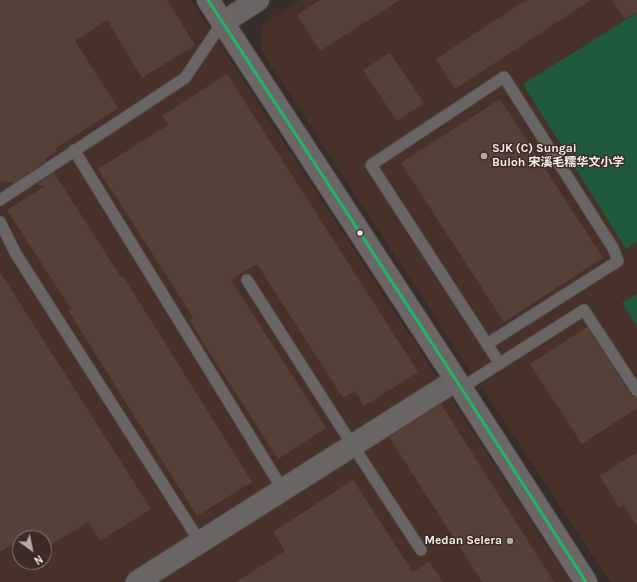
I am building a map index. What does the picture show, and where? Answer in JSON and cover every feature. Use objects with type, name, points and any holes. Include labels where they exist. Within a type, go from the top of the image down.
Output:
[{"type":"street","points":[[208,0],[459,384],[586,582]]},
{"type":"street","points":[[222,23],[258,0]]},
{"type":"street","points":[[137,582],[353,446],[459,384]]},
{"type":"lane","points":[[0,200],[184,78],[222,23]]},
{"type":"lane","points":[[487,344],[618,262],[613,248],[504,77],[371,165],[487,344],[500,364]]},
{"type":"lane","points":[[74,150],[283,490]]},
{"type":"lane","points":[[0,222],[16,254],[200,542]]},
{"type":"lane","points":[[247,280],[421,550]]},
{"type":"lane","points":[[459,384],[500,364],[584,310],[637,391]]},
{"type":"shaded area","points":[[0,0],[191,0],[571,582],[0,582]]},
{"type":"shaded area","name":"SJK (C) Sungai Buloh 宋溪毛糯华文小学","points":[[300,0],[637,0],[637,582],[611,582],[470,370],[261,50],[262,25]]},
{"type":"green space","points":[[637,13],[637,242],[626,249],[523,84]]},
{"type":"green space","points":[[637,294],[637,327],[622,303]]},
{"type":"building","points":[[0,0],[167,0],[195,45],[142,78],[107,20],[75,41],[118,108],[56,148],[57,151],[45,159],[46,161],[14,183],[0,181]]},
{"type":"building","points":[[320,0],[400,0],[320,51],[297,15]]},
{"type":"building","points":[[526,0],[591,0],[455,89],[436,59]]},
{"type":"building","points":[[612,0],[637,0],[637,12],[625,19]]},
{"type":"building","points":[[390,53],[424,103],[397,121],[363,70]]},
{"type":"building","points":[[227,74],[418,372],[364,406],[355,391],[343,398],[257,264],[231,280],[326,428],[278,459],[189,320],[193,317],[98,169],[168,125],[162,116]]},
{"type":"building","points":[[500,99],[603,258],[504,322],[401,163]]},
{"type":"building","points":[[54,173],[121,277],[123,276],[252,482],[197,516],[68,310],[71,309],[7,210],[45,186],[36,185]]},
{"type":"building","points":[[0,272],[151,509],[100,541],[88,522],[52,544],[52,530],[12,530],[12,547],[11,545],[0,552]]},
{"type":"building","points":[[587,327],[631,395],[637,398],[637,408],[582,444],[530,364]]},
{"type":"building","points":[[441,404],[554,582],[482,582],[389,437]]},
{"type":"building","points":[[637,452],[637,526],[623,504],[619,507],[600,476]]},
{"type":"building","points":[[353,480],[413,572],[429,561],[443,582],[236,582],[285,551],[273,532]]},
{"type":"transit line","points":[[208,0],[586,582]]},
{"type":"place","name":"SJK (C) Sungai Buloh 宋溪毛糯华文小学","points":[[484,156]]},
{"type":"place","name":"Medan Selera","points":[[510,541]]}]
